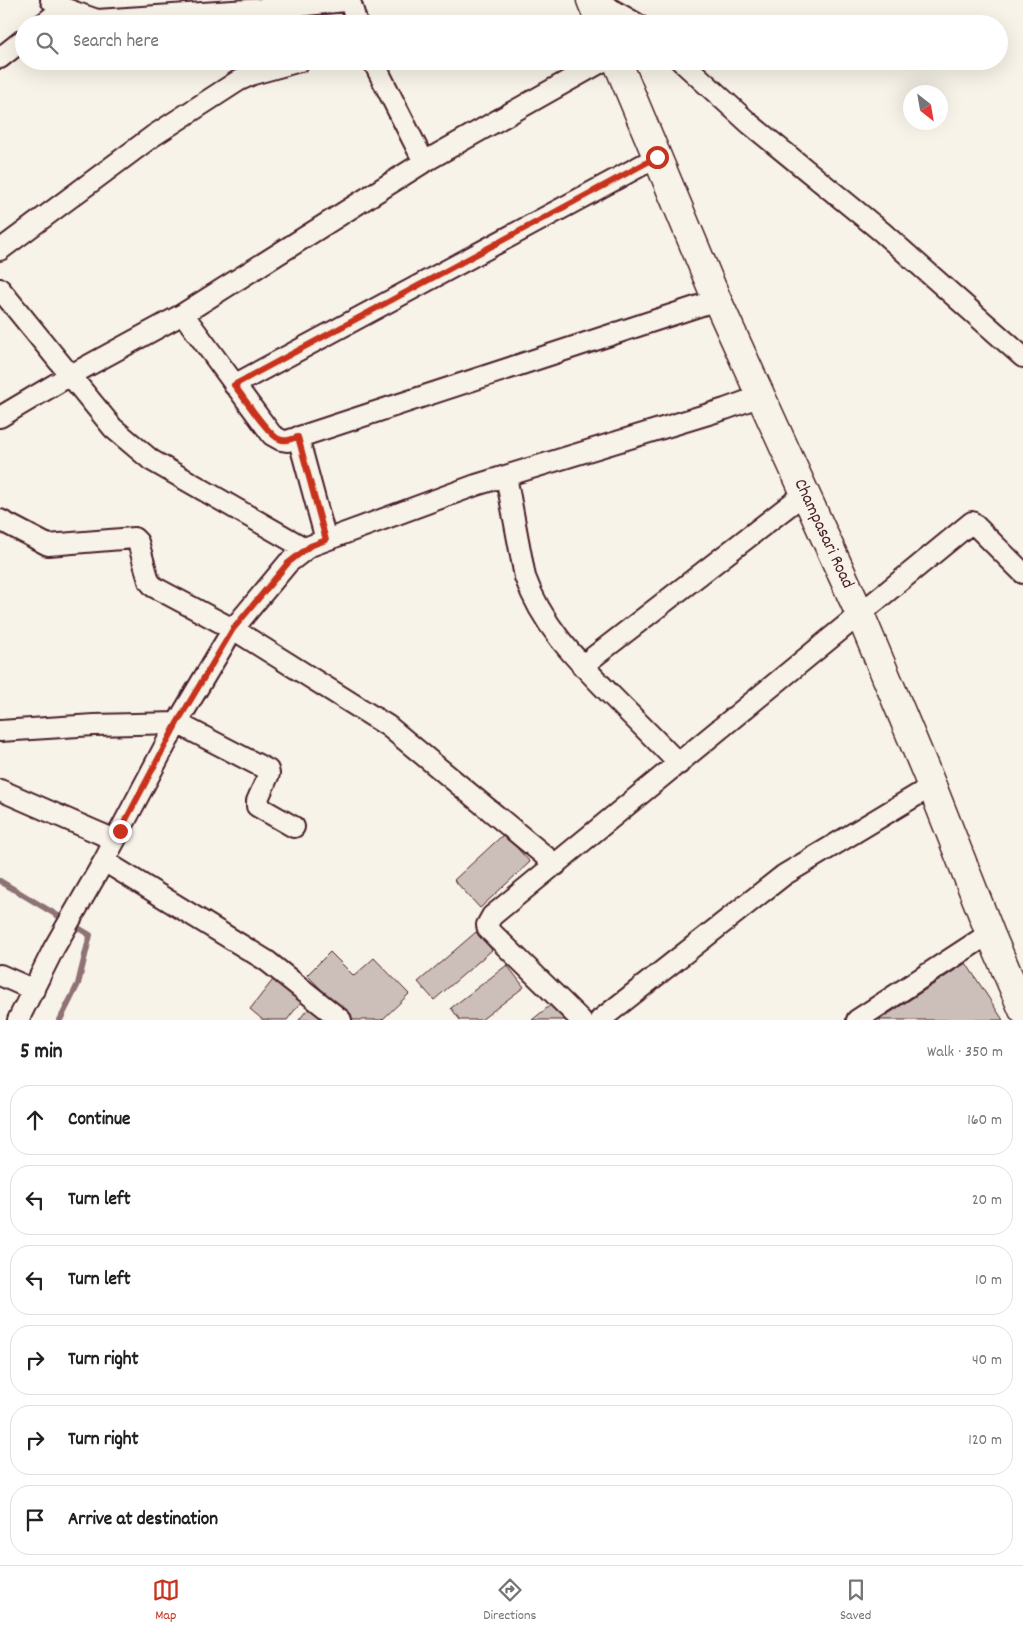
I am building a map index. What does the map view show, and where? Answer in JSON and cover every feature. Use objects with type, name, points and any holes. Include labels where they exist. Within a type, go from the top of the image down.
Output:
[{"type":"main road","points":[[591,0],[597,15]]},
{"type":"main road","name":"Champasari Road","points":[[621,70],[717,300],[860,614],[1023,1010]]},
{"type":"street","points":[[595,0],[621,15]]},
{"type":"street","points":[[172,15],[278,8],[345,1],[351,4],[354,15]]},
{"type":"street","points":[[49,15],[57,4],[84,15]]},
{"type":"street","points":[[0,58],[15,46]]},
{"type":"street","points":[[0,250],[153,136],[238,81],[267,70]]},
{"type":"street","points":[[378,70],[424,162]]},
{"type":"street","points":[[0,417],[183,314],[424,162],[587,70]]},
{"type":"street","points":[[691,70],[750,124],[882,232],[1023,356]]},
{"type":"street","points":[[234,385],[657,157]]},
{"type":"street","points":[[0,289],[113,428],[151,460],[306,549]]},
{"type":"street","points":[[183,314],[272,435],[287,441],[717,300]]},
{"type":"street","points":[[18,1020],[54,948],[104,861],[177,723],[233,629],[288,563],[306,549],[326,540],[506,476],[716,412],[761,396]]},
{"type":"street","points":[[298,437],[326,540]]},
{"type":"street","points":[[506,476],[525,577],[546,622],[582,666],[679,764]]},
{"type":"street","points":[[582,666],[804,494]]},
{"type":"street","points":[[0,520],[48,545],[134,538],[138,542],[149,581],[152,584],[233,629],[388,726],[556,865]]},
{"type":"street","points":[[581,1020],[487,927],[488,920],[972,522],[1023,573]]},
{"type":"street","points":[[0,732],[177,723],[268,770],[269,774],[257,801],[257,806],[294,826]]},
{"type":"street","points":[[600,1020],[784,875],[932,786]]},
{"type":"street","points":[[0,790],[115,840]]},
{"type":"street","points":[[104,861],[266,961],[341,1020]]},
{"type":"street","points":[[857,1020],[990,933]]},
{"type":"street","points":[[0,975],[34,990]]},
{"type":"building","points":[[504,834],[530,862],[480,908],[454,880]]},
{"type":"building","points":[[476,932],[492,950],[434,1000],[418,982]]},
{"type":"building","points":[[330,952],[354,976],[374,958],[409,994],[382,1020],[351,1020],[307,975]]},
{"type":"building","points":[[966,963],[1003,1020],[879,1020]]},
{"type":"building","points":[[507,965],[524,987],[481,1020],[460,1020],[451,1008]]},
{"type":"building","points":[[276,976],[304,998],[287,1020],[263,1020],[250,1009]]},
{"type":"building","points":[[553,1003],[566,1020],[532,1020]]},
{"type":"building","points":[[310,1006],[327,1020],[299,1020]]},
{"type":"waterway","points":[[0,881],[90,935],[78,984],[60,1020]]},
{"type":"route","points":[[120,831],[177,723],[233,629],[288,563],[310,546],[326,540],[298,437],[287,441],[272,435],[234,385],[657,157]]}]
